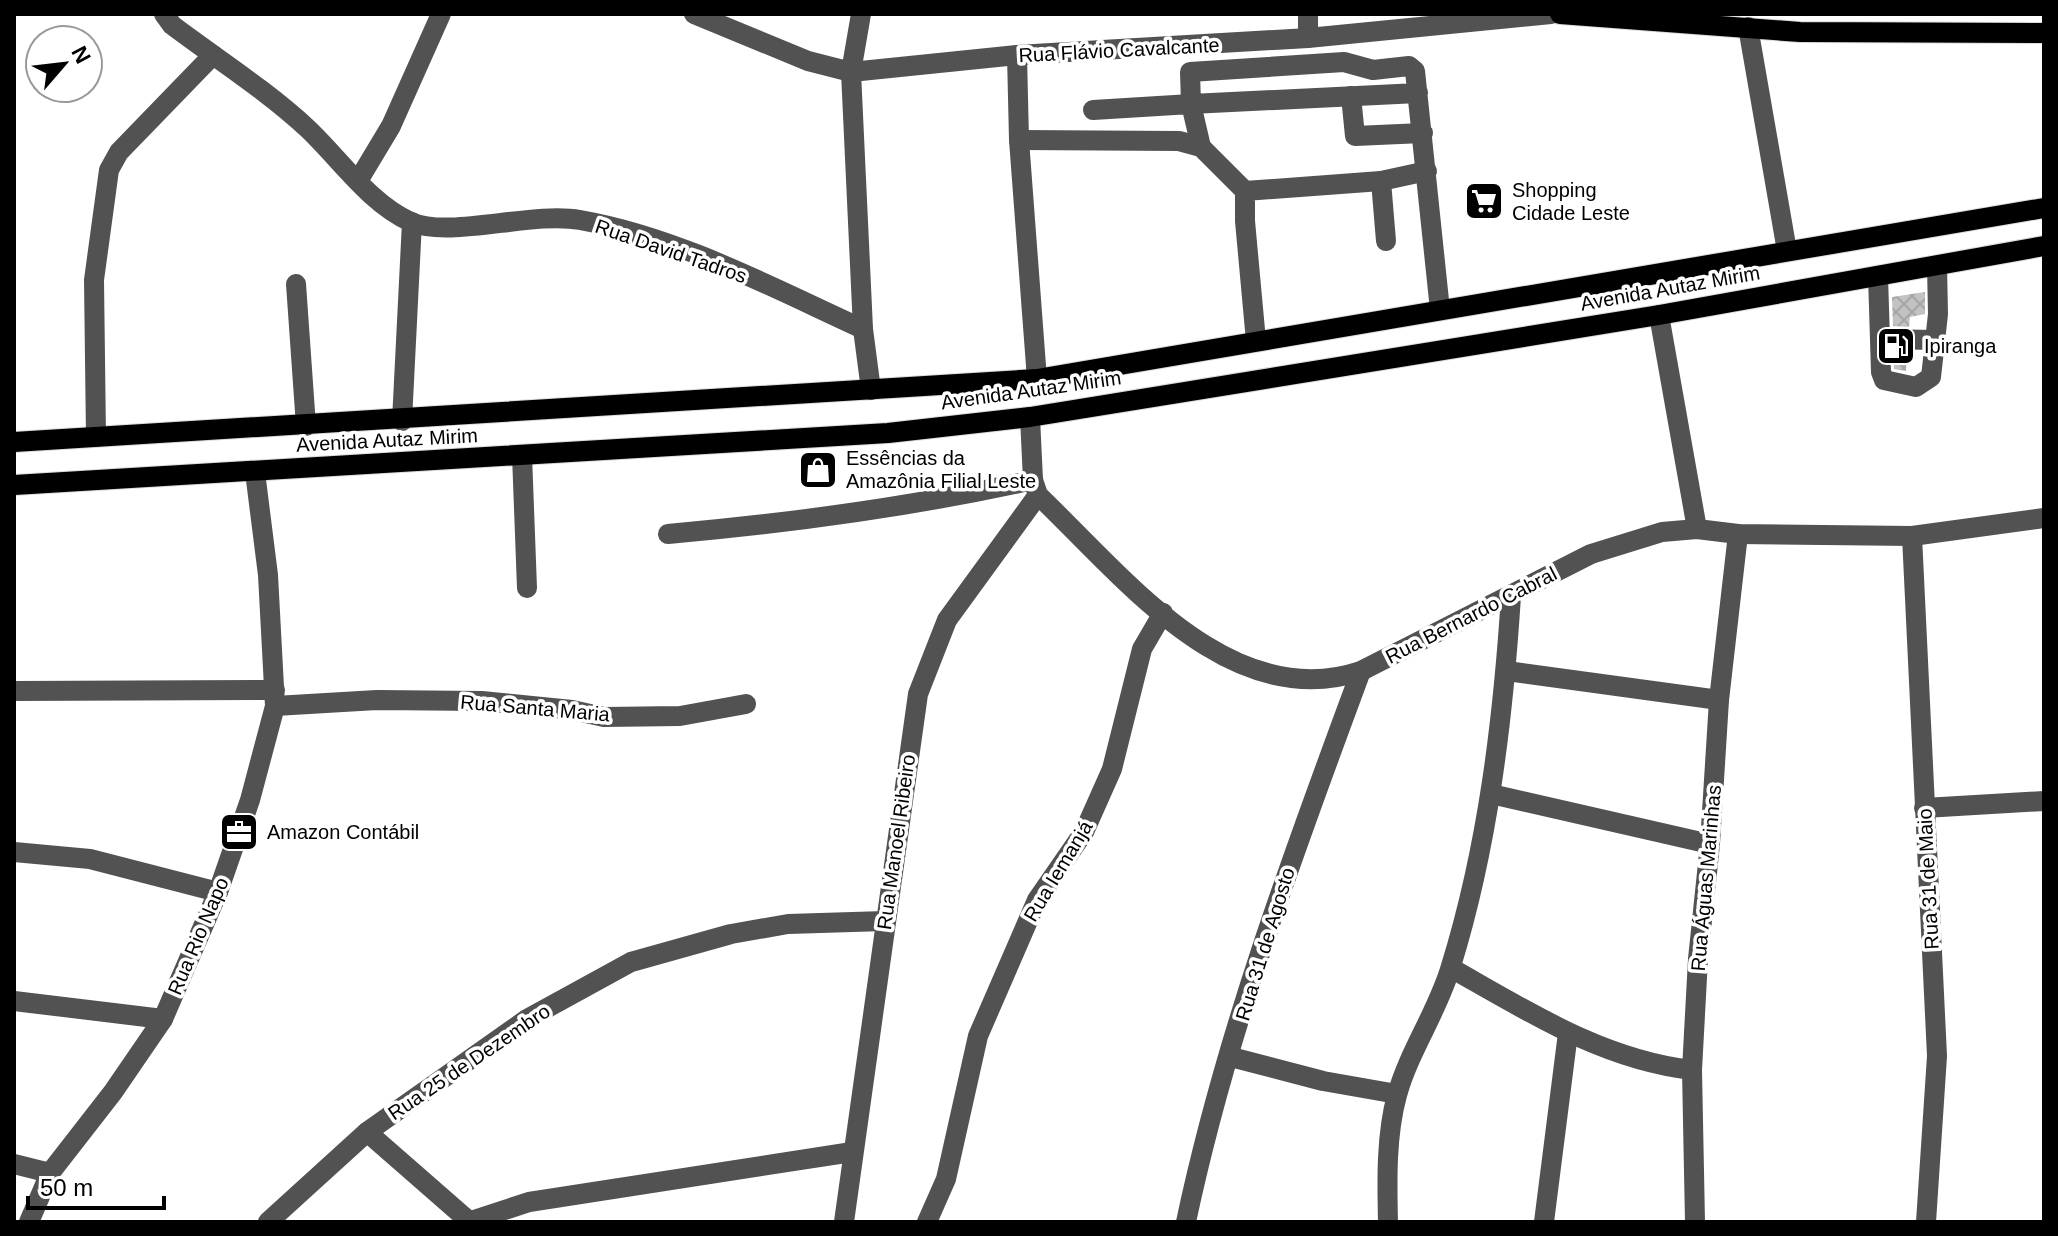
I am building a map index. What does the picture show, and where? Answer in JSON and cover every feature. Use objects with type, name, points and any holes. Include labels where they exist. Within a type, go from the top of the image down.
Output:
[{"type":"main road","points":[[1560,14],[1800,32],[2044,33]]},
{"type":"main road","name":"Avenida Autaz Mirim","points":[[14,442],[402,421],[1037,379],[2044,208]]},
{"type":"main road","name":"Avenida Autaz Mirim","points":[[14,485],[888,433],[1030,417],[1659,315],[2044,246]]},
{"type":"street","name":"Rua David Tadros","points":[[164,14],[172,25],[276,101],[382,203],[412,222],[438,227],[524,218],[577,219],[619,229],[752,279],[863,329]]},
{"type":"street","points":[[358,181],[391,126],[441,14]]},
{"type":"street","name":"Rua Flávio Cavalcante","points":[[696,14],[808,61],[851,72],[1017,55],[1308,38],[1551,14]]},
{"type":"street","points":[[861,14],[851,72],[863,329],[871,390]]},
{"type":"street","points":[[1308,14],[1308,38]]},
{"type":"street","points":[[1748,27],[1787,251]]},
{"type":"street","points":[[96,437],[94,280],[109,170],[119,152],[213,55]]},
{"type":"street","points":[[1017,55],[1019,140],[1037,379]]},
{"type":"street","points":[[1201,147],[1191,104],[1190,72],[1344,62],[1373,70],[1409,66],[1415,71],[1418,93],[1440,310]]},
{"type":"street","points":[[1093,110],[1418,93]]},
{"type":"street","points":[[1351,96],[1355,136],[1423,133]]},
{"type":"street","points":[[1019,140],[1179,141],[1201,147],[1245,191],[1256,341]]},
{"type":"street","points":[[1245,191],[1381,181],[1427,171]]},
{"type":"street","points":[[1381,181],[1386,241]]},
{"type":"street","points":[[402,421],[412,222]]},
{"type":"street","points":[[1878,276],[1884,380],[1916,387],[1931,377],[1938,314],[1937,266]]},
{"type":"street","points":[[296,284],[306,426]]},
{"type":"street","points":[[1659,315],[1697,529]]},
{"type":"street","points":[[1881,339],[1934,340]]},
{"type":"street","points":[[668,534],[843,516],[1036,487],[1030,417]]},
{"type":"street","points":[[522,455],[527,588]]},
{"type":"street","name":"Rua Rio Napo","points":[[29,1222],[50,1173],[113,1092],[163,1019],[218,892],[250,800],[275,698],[268,575],[255,472]]},
{"type":"street","name":"Rua Bernardo Cabral","points":[[1036,487],[1163,613],[1202,643],[1260,674],[1292,681],[1316,681],[1361,671],[1591,554],[1629,541],[1697,529],[1738,534],[1912,536],[2044,518]]},
{"type":"street","name":"Rua Manoel Ribeiro","points":[[844,1222],[918,694],[930,656],[947,620],[1036,487]]},
{"type":"street","name":"Rua Águas Marinhas","points":[[1695,1222],[1692,1070],[1698,959],[1710,844],[1719,700],[1738,534]]},
{"type":"street","name":"Rua 31 de Maio","points":[[1912,536],[1937,1056],[1926,1222]]},
{"type":"street","points":[[1388,1222],[1390,1137],[1397,1094],[1451,968],[1491,794],[1507,671],[1511,596]]},
{"type":"street","name":"Rua Iemanjá","points":[[927,1222],[946,1179],[978,1036],[1037,900],[1084,832],[1112,769],[1129,690],[1142,649],[1163,613]]},
{"type":"street","name":"Rua 31 de Agosto","points":[[1186,1222],[1205,1137],[1231,1057],[1268,922],[1361,671]]},
{"type":"street","points":[[1507,671],[1719,700]]},
{"type":"street","name":"Rua Santa Maria","points":[[14,691],[482,701],[572,710],[604,717],[680,716],[746,704]]},
{"type":"street","points":[[1491,794],[1710,844]]},
{"type":"street","points":[[1924,808],[2044,801]]},
{"type":"street","points":[[14,852],[90,859],[218,892]]},
{"type":"street","name":"Rua 25 de Dezembro","points":[[268,1222],[367,1132],[527,1019],[631,962],[731,934],[788,924],[885,921]]},
{"type":"street","points":[[1451,968],[1568,1033],[1642,1060],[1692,1070]]},
{"type":"street","points":[[14,1001],[163,1019]]},
{"type":"street","points":[[1544,1222],[1568,1033]]},
{"type":"street","points":[[1231,1057],[1323,1081],[1397,1094]]},
{"type":"street","points":[[367,1132],[469,1222],[529,1202],[852,1152]]},
{"type":"street","points":[[14,1164],[50,1173]]},
{"type":"building","points":[[1925,292],[1925,314],[1910,317],[1909,327],[1893,326],[1892,297]]},
{"type":"building","points":[[1893,352],[1907,352],[1906,371],[1894,369]]},
{"type":"place","name":"Shopping Cidade Leste","points":[[1484,201]]},
{"type":"place","name":"Ipiranga","points":[[1896,346]]},
{"type":"place","name":"Essências da Amazônia Filial Leste","points":[[818,470]]},
{"type":"place","name":"Amazon Contábil","points":[[239,832]]}]
